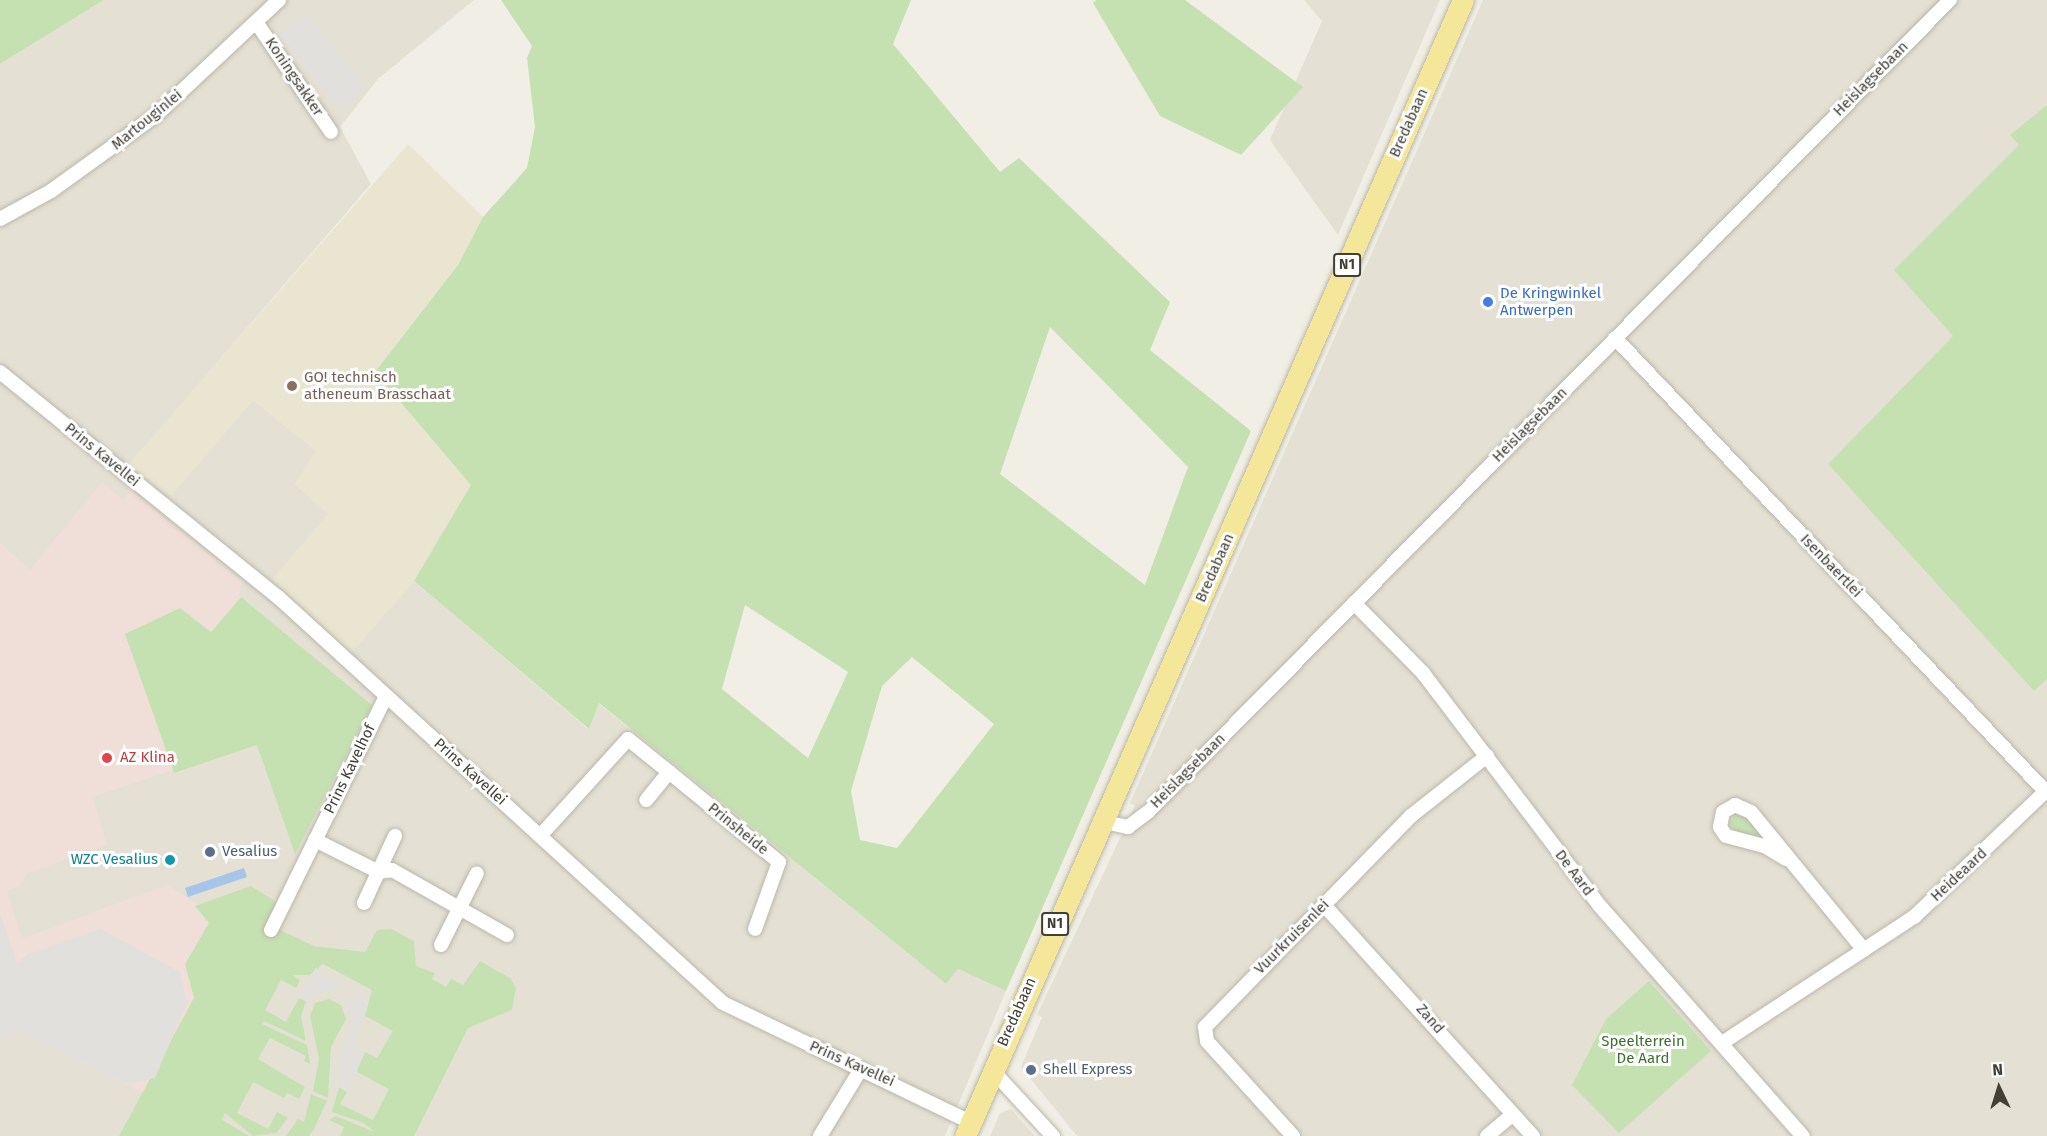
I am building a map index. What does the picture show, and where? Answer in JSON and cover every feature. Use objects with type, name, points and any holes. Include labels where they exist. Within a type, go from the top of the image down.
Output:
[{"type":"main road","name":"Bredabaan","points":[[967,1129],[1100,821],[1463,0]]},
{"type":"street","name":"Martouginlei","points":[[0,219],[51,190],[138,129],[279,0]]},
{"type":"street","name":"Heislagsebaan","points":[[1100,821],[1122,827],[1135,824],[1950,0]]},
{"type":"street","name":"Koningsakker","points":[[256,22],[331,132]]},
{"type":"street","name":"Isenbaertlei","points":[[1615,338],[2047,792]]},
{"type":"street","name":"Prins Kavellei","points":[[0,372],[278,597],[385,698],[723,1002],[861,1069],[967,1129]]},
{"type":"street","name":"De Aard","points":[[1354,603],[1423,673],[1599,905],[1803,1136]]},
{"type":"street","name":"Prins Kavelhof","points":[[271,930],[385,698]]},
{"type":"street","name":"Prinsheide","points":[[540,836],[628,739],[779,862],[754,929]]},
{"type":"street","name":"Vuurkruisenlei","points":[[1293,1136],[1207,1041],[1205,1027],[1411,816],[1487,756]]},
{"type":"street","points":[[646,800],[669,772]]},
{"type":"street","name":"Heideaard","points":[[1722,1043],[1914,917],[2047,792]]},
{"type":"street","points":[[1786,859],[1764,846],[1726,836],[1720,826],[1723,812],[1735,805],[1746,807],[1786,859],[1864,950]]},
{"type":"street","points":[[364,903],[395,836]]},
{"type":"street","points":[[315,840],[379,872],[392,870],[507,935]]},
{"type":"street","points":[[441,945],[477,873]]},
{"type":"street","name":"Zand","points":[[1324,905],[1533,1136]]},
{"type":"street","points":[[820,1136],[861,1069]]},
{"type":"street","points":[[992,1070],[1053,1136]]},
{"type":"street","points":[[1487,1136],[1513,1113]]},
{"type":"shaded area","points":[[104,0],[474,0],[378,79],[340,127],[371,184],[129,465],[171,495],[253,400],[317,451],[295,484],[329,514],[350,653],[414,581],[588,729],[598,703],[946,984],[958,969],[1006,991],[945,1136],[0,1136],[0,64]]},
{"type":"shaded area","points":[[1304,0],[1440,0],[1338,235],[1270,140],[1322,21]]},
{"type":"shaded area","points":[[1483,0],[2047,0],[2047,1136],[1077,1136],[1021,1067],[1042,1017],[1037,1015],[1135,806],[1130,803]]},
{"type":"shaded area","points":[[305,14],[366,89],[341,110],[279,35]]},
{"type":"shaded area","name":"GO! technisch atheneum Brasschaat","points":[[408,144],[483,217],[458,265],[375,372],[472,485],[414,581],[350,654],[272,580],[328,514],[295,484],[316,451],[253,400],[171,496],[128,465]]},
{"type":"shaded area","name":"AZ Klina","points":[[102,482],[123,500],[131,491],[242,582],[239,595],[372,704],[92,797],[107,844],[26,874],[20,886],[7,891],[22,939],[167,885],[234,927],[151,1097],[21,1031],[0,1040],[0,543],[30,570]]},
{"type":"shaded area","points":[[0,913],[17,963],[28,954],[101,929],[180,972],[187,1002],[155,1078],[126,1084],[21,1031],[0,1040]]},
{"type":"shaded area","points":[[316,967],[319,973],[339,983],[335,991],[317,992],[306,1001],[299,998]]},
{"type":"shaded area","points":[[357,993],[368,999],[354,1046],[365,1052],[347,1092],[339,1087],[339,1052],[354,1017],[341,994],[352,1000]]},
{"type":"shaded area","points":[[1011,1109],[1035,1136],[990,1136],[1000,1113]]},
{"type":"green space","points":[[0,0],[104,0],[0,64]]},
{"type":"green space","points":[[501,0],[911,0],[893,44],[1000,172],[1019,158],[1170,302],[1150,350],[1251,431],[1006,991],[958,969],[946,984],[599,703],[589,729],[414,581],[471,485],[375,372],[458,265],[483,217],[527,168],[535,127],[527,58],[532,46]],"holes":[[[1050,327],[1188,467],[1145,585],[1000,474]],[[745,605],[848,672],[808,758],[722,689]],[[912,657],[994,724],[897,848],[860,840],[851,791],[882,686]]]},
{"type":"green space","points":[[1096,0],[1185,0],[1303,87],[1241,155],[1160,116],[1093,3]]},
{"type":"green space","points":[[2047,105],[2047,679],[2034,691],[1828,464],[1953,336],[1894,270],[2019,145],[2010,135]]},
{"type":"green space","points":[[241,597],[372,705],[295,854],[257,745],[174,773],[125,634],[180,608],[211,632]]},
{"type":"green space","points":[[1741,811],[1772,842],[1738,836],[1729,822]]},
{"type":"green space","points":[[251,886],[278,903],[268,924],[314,946],[365,952],[377,930],[391,929],[414,941],[416,966],[435,973],[432,979],[446,987],[451,979],[463,985],[480,961],[510,978],[516,988],[512,1010],[468,1028],[414,1136],[340,1136],[344,1127],[329,1120],[336,1116],[374,1132],[364,1123],[332,1112],[339,1087],[347,1092],[340,1104],[373,1120],[389,1089],[357,1072],[365,1052],[377,1058],[393,1031],[365,1016],[372,990],[323,964],[310,975],[292,975],[300,980],[296,988],[281,980],[265,1010],[286,1022],[299,998],[306,1001],[301,1017],[306,1041],[264,1021],[262,1024],[307,1045],[310,1064],[304,1061],[306,1056],[270,1038],[258,1059],[305,1087],[299,1099],[287,1093],[284,1098],[253,1082],[237,1113],[268,1129],[277,1112],[288,1118],[276,1133],[253,1136],[225,1113],[222,1120],[249,1136],[119,1136],[194,998],[185,964],[209,923],[195,906]]},
{"type":"green space","name":"Speelterrein De Aard","points":[[1649,981],[1711,1051],[1619,1133],[1572,1085],[1606,1019]]},
{"type":"green space","points":[[329,999],[341,1005],[346,1019],[331,1047],[328,1098],[313,1091],[319,1059],[310,1016],[315,1003]]},
{"type":"green space","points":[[311,1094],[327,1101],[314,1129],[309,1136],[286,1136],[298,1119],[304,1122]]},
{"type":"water","points":[[244,868],[247,877],[188,897],[185,888]]},
{"type":"place","name":"De Kringwinkel Antwerpen","points":[[1488,302]]},
{"type":"place","name":"GO! technisch atheneum Brasschaat","points":[[292,386]]},
{"type":"place","name":"AZ Klina","points":[[107,758]]},
{"type":"place","name":"Vesalius","points":[[210,852]]},
{"type":"place","name":"WZC Vesalius","points":[[170,860]]},
{"type":"place","name":"Shell Express","points":[[1031,1070]]}]
